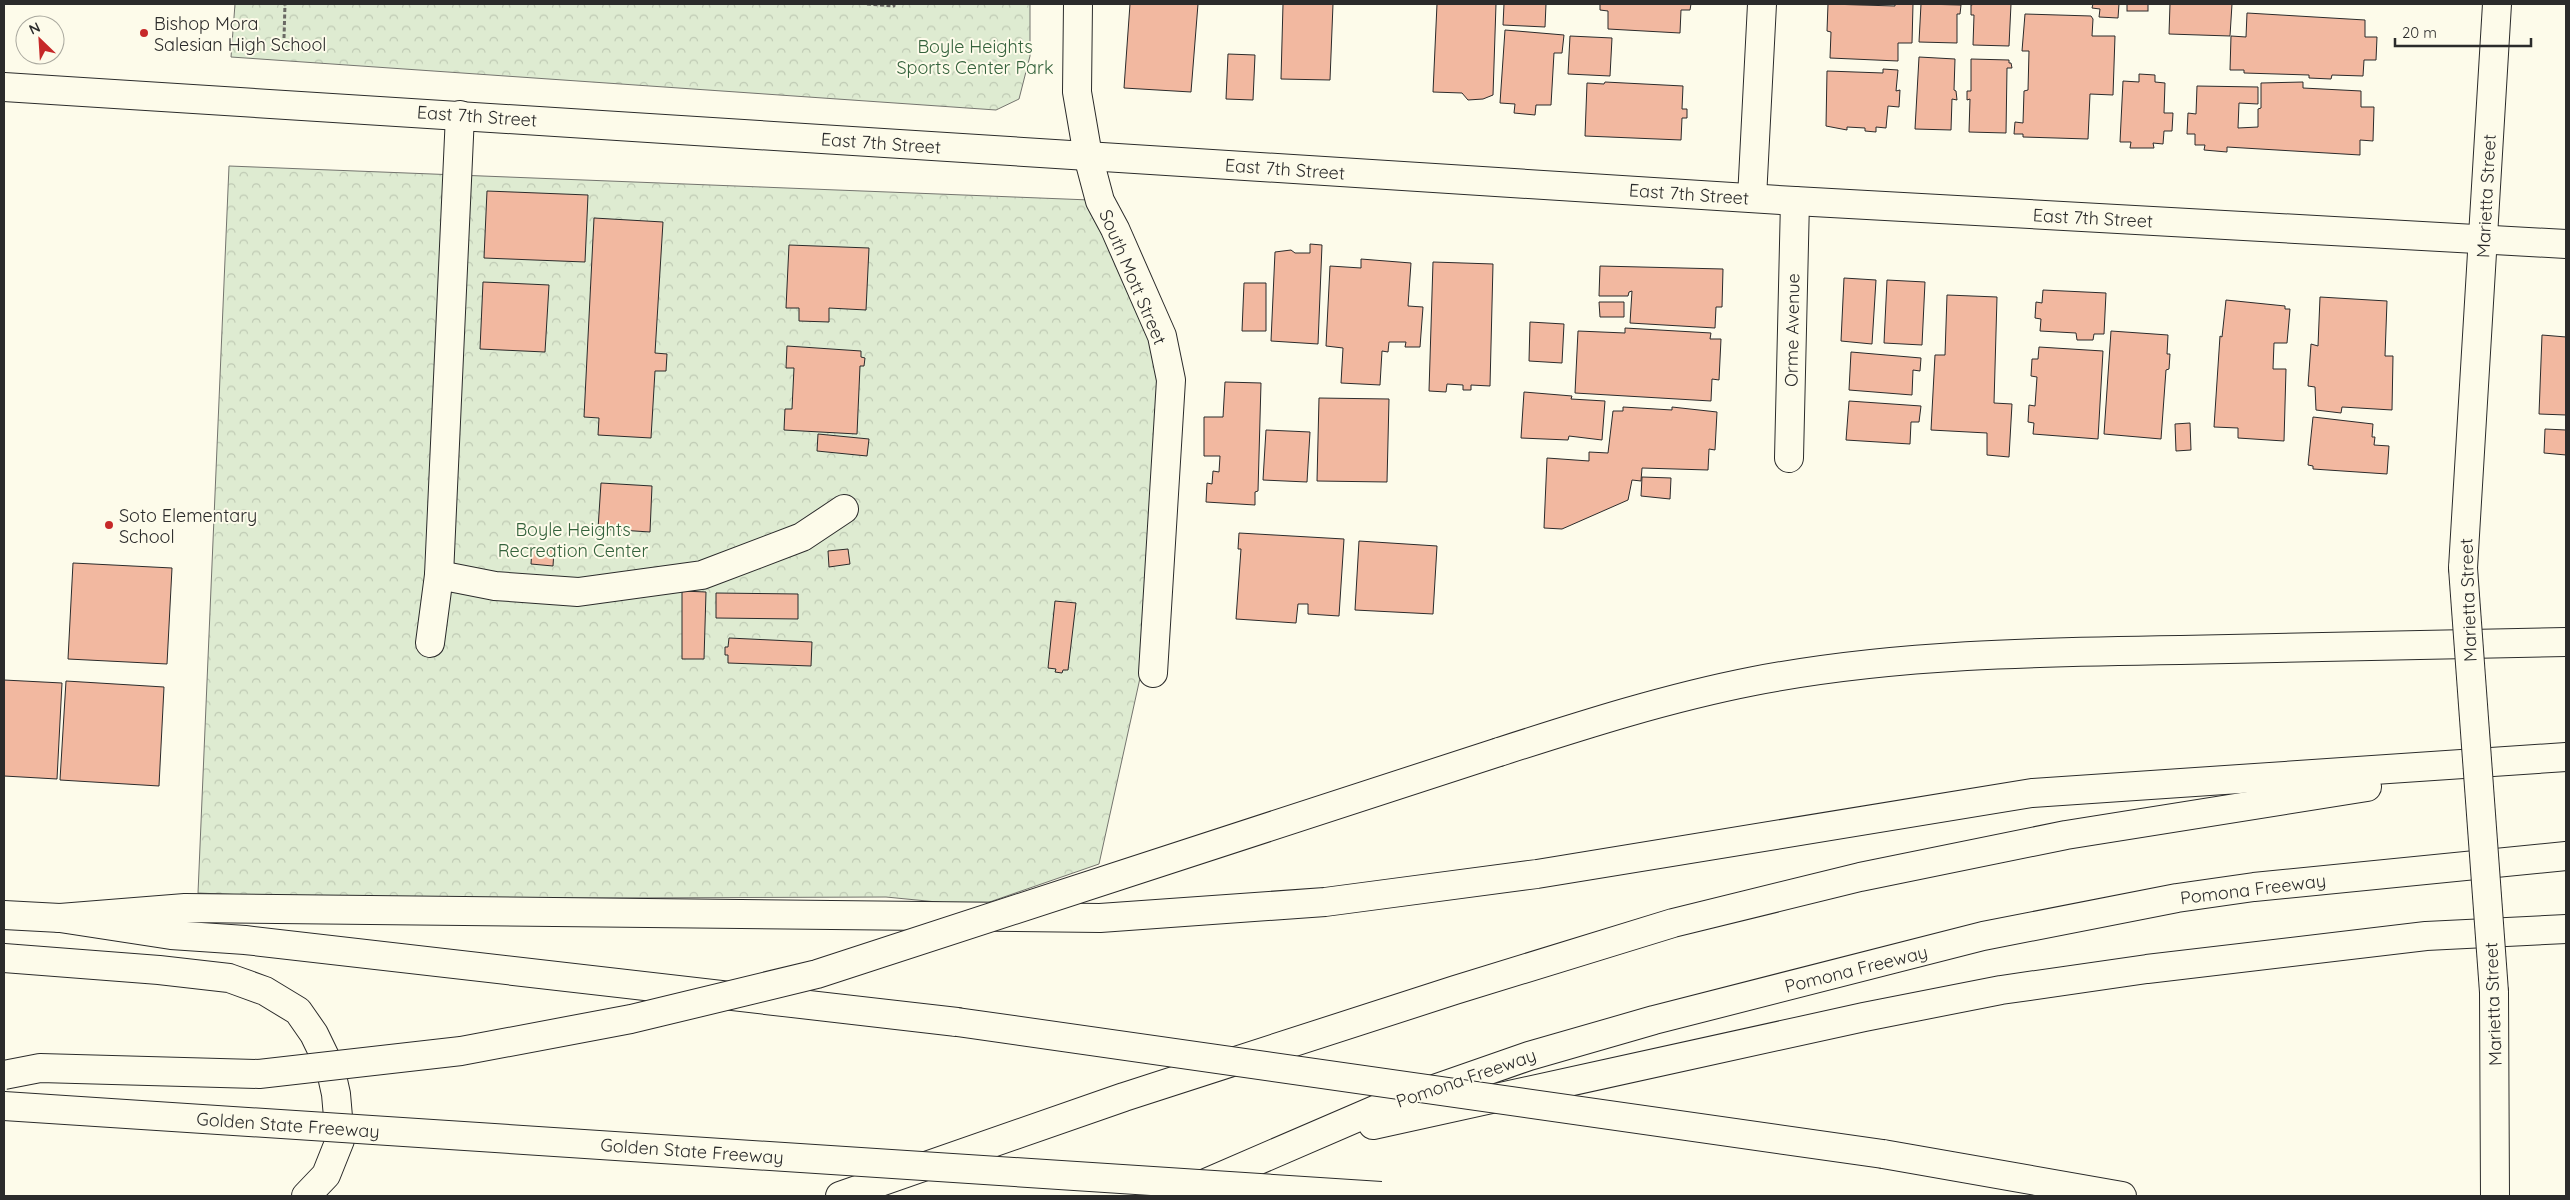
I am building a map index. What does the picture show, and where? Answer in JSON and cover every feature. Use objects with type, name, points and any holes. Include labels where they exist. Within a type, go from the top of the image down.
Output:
[{"type":"main road","name":"South Mott Street","points":[[1078,4],[1077,92],[1088,156],[1100,201],[1115,228],[1162,336],[1170,380],[1153,672]]},
{"type":"main road","points":[[1752,198],[1762,4]]},
{"type":"main road","name":"Marietta Street","points":[[2495,1196],[2494,992],[2463,568],[2497,4]]},
{"type":"main road","name":"East 7th Street","points":[[4,87],[1795,201],[2566,244]]},
{"type":"main road","points":[[430,643],[439,575],[460,115]]},
{"type":"main road","name":"Orme Avenue","points":[[1789,458],[1795,201]]},
{"type":"main road","points":[[439,575],[495,586],[578,592],[702,575],[802,537],[844,509]]},
{"type":"main road","points":[[4,1075],[40,1068],[259,1074],[461,1051],[631,1019],[817,974],[1606,717],[1690,694],[1756,680],[1872,664],[1987,655],[2094,651],[2566,642]]},
{"type":"main road","points":[[60,918],[185,908],[1110,918],[1325,902],[1518,877],[2032,793],[2566,759]]},
{"type":"main road","points":[[840,1196],[1134,1094],[1455,990],[1673,923],[1860,877],[2066,835],[2320,793],[2566,759]]},
{"type":"main road","name":"Pomona Freeway","points":[[1174,1196],[1298,1141],[1430,1089],[1529,1056],[1654,1020],[1983,936],[2177,898],[2254,886],[2566,856]]},
{"type":"main road","points":[[4,915],[60,918],[171,935],[245,940],[957,1022],[1883,1154],[2122,1196]]},
{"type":"main road","points":[[1298,1141],[1864,1017],[2001,990],[2147,969],[2426,936],[2566,929]]},
{"type":"main road","points":[[4,958],[159,970],[229,978],[265,991],[298,1011],[314,1034],[330,1067],[336,1094],[340,1140],[326,1175],[306,1196]]},
{"type":"main road","name":"Golden State Freeway","points":[[4,1106],[1381,1196]]},
{"type":"path","points":[[284,38],[285,4]]},
{"type":"path","points":[[867,4],[894,6],[894,4]]},
{"type":"green space","name":"Boyle Heights Sports Center Park","points":[[235,4],[1030,4],[1030,56],[1019,99],[996,110],[231,57]]},
{"type":"green space","name":"Boyle Heights Recreation Center","points":[[229,166],[1090,200],[1157,344],[1161,388],[1142,669],[1099,864],[978,906],[886,897],[340,899],[198,893]]},
{"type":"building","points":[[1130,4],[1198,4],[1191,92],[1124,88]]},
{"type":"building","points":[[1283,4],[1333,4],[1330,80],[1281,79]]},
{"type":"building","points":[[1437,4],[1496,4],[1493,95],[1483,99],[1468,100],[1462,93],[1433,92]]},
{"type":"building","points":[[1504,4],[1546,4],[1545,27],[1503,25]]},
{"type":"building","points":[[1600,4],[1691,4],[1690,10],[1681,10],[1680,33],[1608,29],[1608,11],[1600,10]]},
{"type":"building","points":[[1828,4],[1895,6],[1895,4],[1913,4],[1912,43],[1898,43],[1898,61],[1830,58],[1831,32],[1827,31]]},
{"type":"building","points":[[1921,4],[1961,5],[1960,14],[1957,14],[1957,43],[1919,42]]},
{"type":"building","points":[[2011,4],[2009,46],[1973,45],[1974,15],[1971,15],[1971,5]]},
{"type":"building","points":[[2093,4],[2119,4],[2118,18],[2099,17],[2100,9],[2092,8]]},
{"type":"building","points":[[2127,4],[2148,4],[2148,11],[2127,11]]},
{"type":"building","points":[[2170,4],[2232,4],[2230,36],[2169,34]]},
{"type":"building","points":[[2247,13],[2365,20],[2365,37],[2377,37],[2376,60],[2364,60],[2363,76],[2332,75],[2331,79],[2309,78],[2309,75],[2244,73],[2244,70],[2230,70],[2231,36],[2246,37]]},
{"type":"building","points":[[2025,14],[2091,16],[2093,19],[2092,36],[2115,36],[2113,95],[2090,94],[2088,139],[2023,137],[2023,134],[2014,134],[2015,122],[2023,123],[2024,91],[2028,90],[2029,51],[2022,51]]},
{"type":"building","points":[[1505,30],[1564,35],[1562,53],[1554,53],[1551,105],[1536,105],[1535,115],[1514,113],[1515,104],[1500,103]]},
{"type":"building","points":[[1570,36],[1612,38],[1610,76],[1568,74]]},
{"type":"building","points":[[1228,54],[1255,55],[1253,100],[1226,99]]},
{"type":"building","points":[[1919,57],[1955,59],[1954,90],[1956,91],[1957,100],[1952,99],[1951,130],[1915,129]]},
{"type":"building","points":[[1971,59],[2009,60],[2009,63],[2011,63],[2012,68],[2007,68],[2006,133],[1969,132],[1970,99],[1967,100],[1967,91],[1971,91]]},
{"type":"building","points":[[1883,69],[1898,70],[1896,91],[1900,90],[1899,107],[1888,106],[1886,128],[1876,127],[1876,132],[1865,131],[1865,128],[1847,127],[1847,130],[1826,126],[1827,71],[1883,73]]},
{"type":"building","points":[[2139,74],[2155,75],[2155,82],[2165,83],[2164,113],[2173,113],[2172,131],[2164,131],[2163,144],[2153,143],[2154,148],[2130,148],[2131,142],[2120,142],[2123,81],[2139,82]]},
{"type":"building","points":[[1605,82],[1683,86],[1682,109],[1687,109],[1687,118],[1682,118],[1681,140],[1585,136],[1587,83],[1604,84]]},
{"type":"building","points":[[2303,82],[2303,88],[2361,91],[2361,107],[2374,107],[2373,141],[2360,140],[2360,155],[2227,147],[2227,152],[2204,150],[2205,145],[2195,145],[2195,134],[2187,134],[2188,113],[2196,114],[2197,86],[2258,87],[2258,104],[2239,103],[2238,128],[2258,127],[2258,109],[2261,108],[2261,83]]},
{"type":"building","points":[[487,191],[588,195],[585,262],[484,258]]},
{"type":"building","points":[[594,218],[663,222],[655,353],[667,354],[666,371],[655,371],[651,438],[598,435],[599,418],[584,417]]},
{"type":"building","points":[[1310,244],[1322,245],[1318,344],[1271,341],[1275,252],[1291,250],[1295,253],[1310,253]]},
{"type":"building","points":[[789,245],[869,248],[866,310],[829,308],[829,322],[799,321],[799,308],[786,308]]},
{"type":"building","points":[[1361,259],[1411,263],[1408,306],[1423,307],[1420,347],[1405,347],[1406,342],[1389,342],[1388,352],[1382,351],[1380,385],[1341,383],[1343,348],[1326,346],[1330,266],[1361,268]]},
{"type":"building","points":[[1433,262],[1493,264],[1490,386],[1471,385],[1471,390],[1463,390],[1463,385],[1447,384],[1446,392],[1429,391]]},
{"type":"building","points":[[1600,266],[1723,269],[1722,307],[1716,307],[1715,328],[1630,323],[1632,291],[1629,292],[1628,296],[1599,296]]},
{"type":"building","points":[[1844,278],[1876,280],[1872,344],[1841,341]]},
{"type":"building","points":[[1887,280],[1925,282],[1922,345],[1884,343]]},
{"type":"building","points":[[483,282],[549,285],[545,352],[480,349]]},
{"type":"building","points":[[1244,283],[1266,283],[1266,331],[1242,331]]},
{"type":"building","points":[[2043,290],[2106,293],[2104,334],[2094,334],[2093,340],[2077,340],[2076,333],[2040,331],[2041,319],[2035,318],[2036,302],[2042,303]]},
{"type":"building","points":[[1947,295],[1997,297],[1994,403],[2012,404],[2009,457],[1987,455],[1987,433],[1931,430],[1935,355],[1945,355]]},
{"type":"building","points":[[2320,297],[2387,301],[2385,356],[2393,356],[2392,410],[2342,407],[2341,413],[2316,410],[2315,387],[2308,386],[2311,344],[2318,346]]},
{"type":"building","points":[[2226,300],[2285,306],[2285,309],[2290,309],[2287,343],[2274,343],[2273,369],[2286,369],[2284,441],[2238,438],[2238,428],[2214,427],[2220,336],[2222,337]]},
{"type":"building","points":[[1599,302],[1624,302],[1624,317],[1600,317]]},
{"type":"building","points":[[1530,322],[1564,324],[1562,363],[1529,361]]},
{"type":"building","points":[[1625,328],[1711,333],[1710,339],[1721,339],[1719,380],[1712,379],[1711,401],[1575,393],[1578,331],[1625,333]]},
{"type":"building","points":[[2111,331],[2168,335],[2167,354],[2170,354],[2169,369],[2166,370],[2161,439],[2104,434]]},
{"type":"building","points":[[2542,335],[2566,337],[2566,415],[2539,414]]},
{"type":"building","points":[[787,346],[861,351],[861,357],[865,358],[864,366],[860,366],[857,434],[784,430],[785,409],[792,409],[794,368],[786,368]]},
{"type":"building","points":[[2039,347],[2103,351],[2098,439],[2033,434],[2034,423],[2028,422],[2029,405],[2035,406],[2037,377],[2031,376],[2032,359],[2038,359]]},
{"type":"building","points":[[1851,352],[1921,358],[1920,371],[1913,370],[1912,395],[1849,390]]},
{"type":"building","points":[[1225,382],[1261,383],[1258,491],[1255,492],[1255,505],[1206,502],[1207,483],[1212,484],[1213,471],[1219,472],[1220,456],[1204,456],[1204,417],[1223,417]]},
{"type":"building","points":[[1524,392],[1572,396],[1571,399],[1605,401],[1602,440],[1569,436],[1568,440],[1521,438]]},
{"type":"building","points":[[1319,398],[1389,399],[1387,482],[1317,481]]},
{"type":"building","points":[[1849,401],[1921,406],[1919,422],[1911,422],[1910,444],[1846,440]]},
{"type":"building","points":[[1623,407],[1672,410],[1672,407],[1717,412],[1715,450],[1709,449],[1708,470],[1642,468],[1641,481],[1632,480],[1628,500],[1562,529],[1544,528],[1547,458],[1589,461],[1589,452],[1608,453],[1613,411],[1623,411]]},
{"type":"building","points":[[2313,417],[2373,424],[2372,437],[2375,437],[2374,445],[2389,446],[2387,474],[2313,469],[2313,466],[2308,465]]},
{"type":"building","points":[[2190,423],[2191,450],[2176,451],[2175,424]]},
{"type":"building","points":[[2545,429],[2566,430],[2566,455],[2544,453]]},
{"type":"building","points":[[1266,430],[1310,432],[1307,482],[1263,480]]},
{"type":"building","points":[[818,434],[869,439],[867,456],[817,451]]},
{"type":"building","points":[[1642,477],[1671,478],[1670,499],[1641,496]]},
{"type":"building","points":[[601,483],[652,486],[650,532],[620,530],[621,534],[614,534],[614,530],[598,529]]},
{"type":"building","points":[[1239,533],[1344,539],[1339,616],[1308,614],[1308,604],[1298,604],[1296,623],[1236,619],[1241,549],[1238,549]]},
{"type":"building","points":[[1359,541],[1437,546],[1433,614],[1355,610]]},
{"type":"building","points":[[532,549],[554,550],[553,566],[531,564]]},
{"type":"building","points":[[848,549],[850,564],[829,567],[828,551]]},
{"type":"building","points":[[73,563],[172,568],[167,664],[68,659]]},
{"type":"building","points":[[682,591],[706,592],[704,659],[682,659]]},
{"type":"building","points":[[716,593],[798,594],[798,619],[716,618]]},
{"type":"building","points":[[1055,601],[1076,603],[1068,670],[1063,670],[1062,673],[1055,672],[1056,669],[1048,668]]},
{"type":"building","points":[[729,638],[812,642],[811,666],[728,663],[725,647],[728,647]]},
{"type":"building","points":[[4,680],[62,683],[57,779],[4,776]]},
{"type":"building","points":[[66,681],[164,687],[159,786],[60,780]]},
{"type":"place","name":"Bishop Mora Salesian High School","points":[[144,33]]},
{"type":"place","name":"Soto Elementary School","points":[[109,525]]}]
